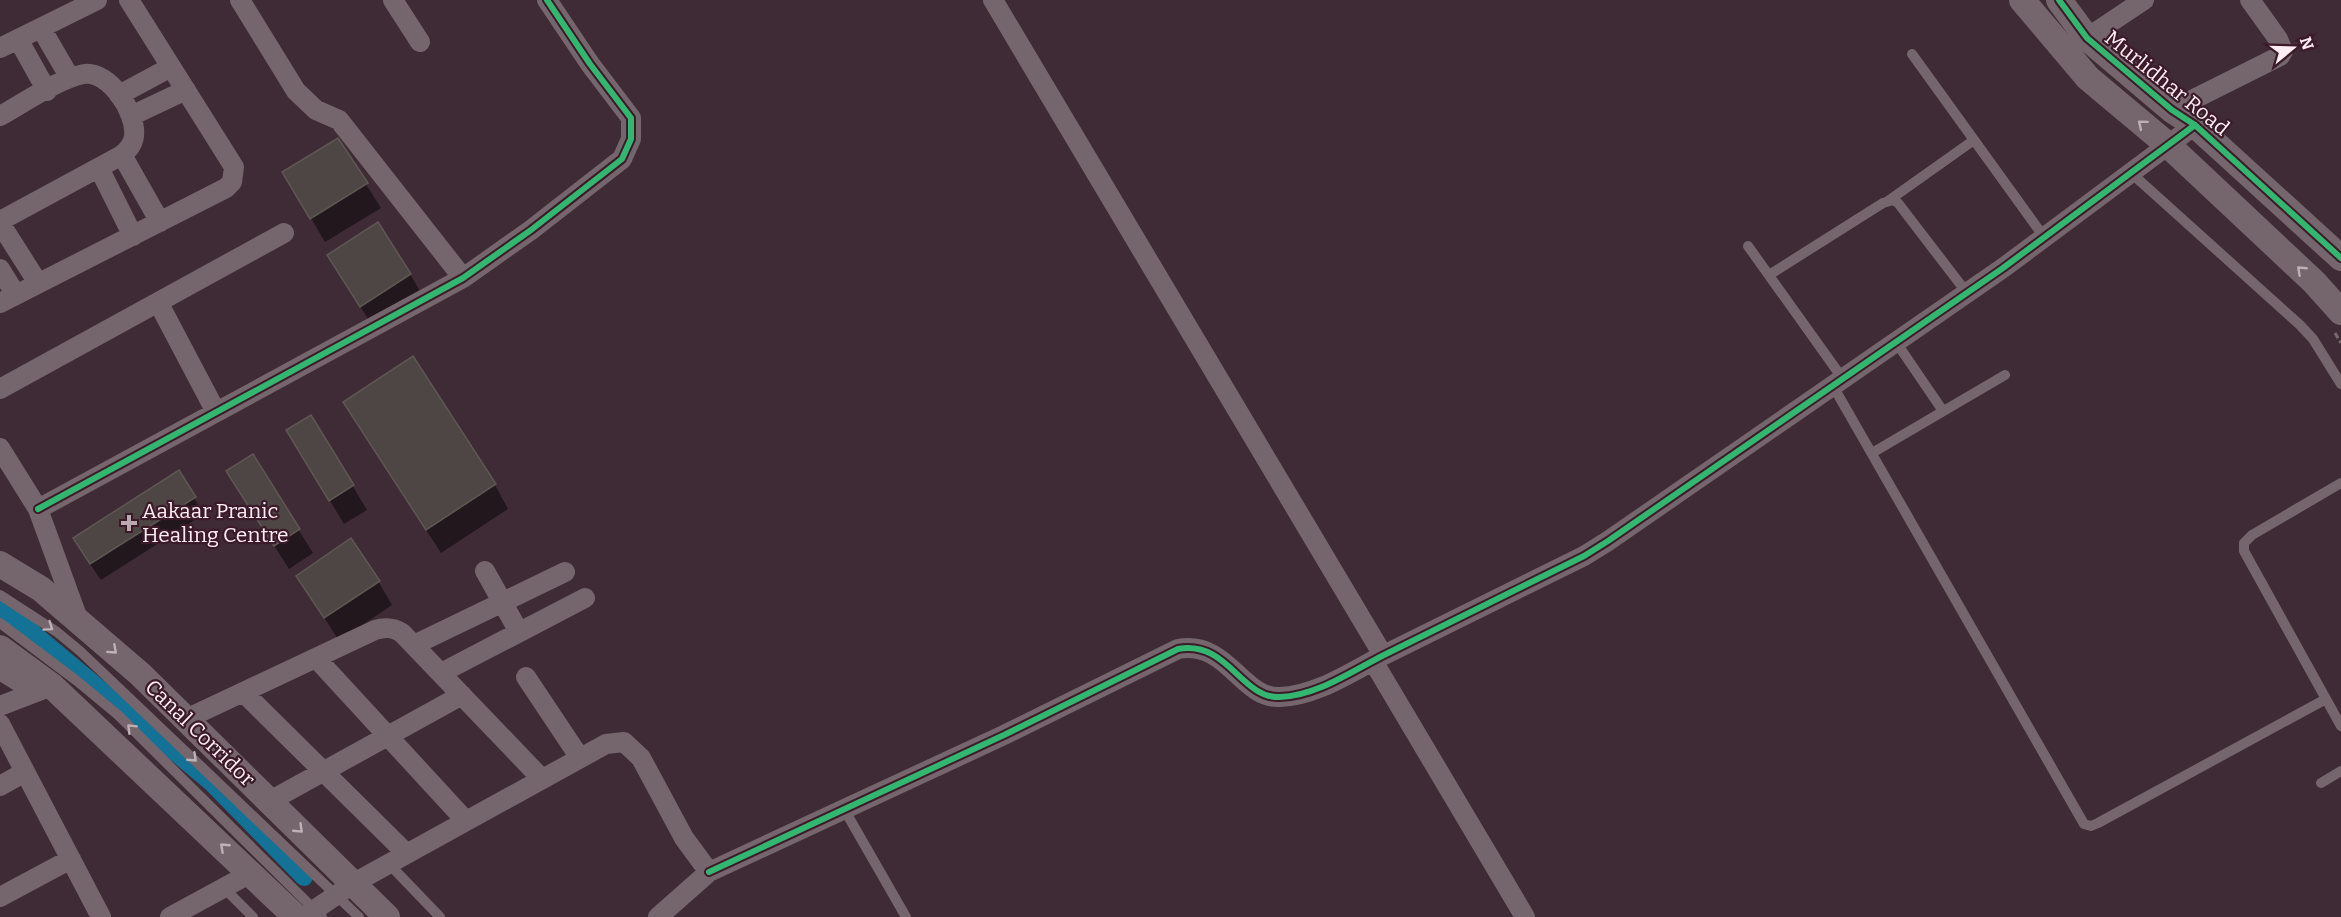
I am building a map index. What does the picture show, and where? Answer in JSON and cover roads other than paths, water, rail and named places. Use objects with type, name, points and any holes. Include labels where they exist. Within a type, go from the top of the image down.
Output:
[{"type":"street","points":[[0,48],[97,0]]},
{"type":"street","points":[[0,269],[8,299],[226,188],[232,182],[234,167],[129,0]]},
{"type":"street","points":[[240,0],[296,91],[316,110],[339,120],[462,278]]},
{"type":"street","points":[[393,0],[420,42]]},
{"type":"street","points":[[38,509],[462,278],[531,230],[622,159],[631,139],[631,118],[590,64],[547,0]]},
{"type":"street","points":[[993,0],[1378,658],[1525,917]]},
{"type":"street","name":"Murlidhar Road","points":[[2022,0],[2088,78],[2168,145],[2314,282],[2338,322]]},
{"type":"street","name":"Murlidhar Road","points":[[2059,0],[2087,38],[2172,110],[2195,125],[2341,258]]},
{"type":"street","points":[[2087,38],[2144,0]]},
{"type":"street","points":[[2172,110],[2280,56],[2283,51],[2278,39],[2250,0]]},
{"type":"street","points":[[41,28],[70,78]]},
{"type":"street","points":[[18,39],[46,91]]},
{"type":"street","points":[[119,94],[171,66]]},
{"type":"street","points":[[0,116],[70,78],[85,74],[101,76],[119,94],[134,126],[131,147],[122,155],[0,222],[38,283]]},
{"type":"street","points":[[131,116],[186,90]]},
{"type":"street","points":[[658,917],[709,872],[1014,730],[1178,649],[1199,648],[1212,653],[1256,689],[1276,698],[1308,693],[1596,549],[1967,293],[2195,125]]},
{"type":"street","points":[[122,155],[160,222]]},
{"type":"street","points":[[99,168],[133,236]]},
{"type":"street","points":[[0,389],[284,233]]},
{"type":"street","points":[[158,302],[216,412]]},
{"type":"street","points":[[0,448],[38,509],[78,619]]},
{"type":"street","name":"Canal Corridor","points":[[0,564],[41,589],[78,619],[270,801],[346,889],[387,917]]},
{"type":"street","points":[[485,571],[519,632]]},
{"type":"street","points":[[414,645],[566,572]]},
{"type":"street","points":[[441,673],[585,598]]},
{"type":"street","points":[[186,719],[316,657],[384,628],[395,629],[414,645],[542,779]]},
{"type":"street","points":[[0,648],[251,873],[309,915],[346,889],[389,864],[580,758],[606,744],[624,742],[640,758],[684,838],[709,872]]},
{"type":"street","points":[[316,657],[466,821]]},
{"type":"street","points":[[0,670],[43,688]]},
{"type":"street","points":[[526,677],[580,758]]},
{"type":"street","points":[[0,706],[43,688]]},
{"type":"street","points":[[243,692],[407,854]]},
{"type":"street","points":[[270,801],[462,695]]},
{"type":"street","points":[[0,724],[101,917]]},
{"type":"street","points":[[0,786],[25,772]]},
{"type":"street","points":[[0,897],[71,859]]},
{"type":"street","points":[[170,917],[251,873]]},
{"type":"lane","points":[[1912,54],[2044,237]]},
{"type":"lane","points":[[1769,274],[1888,201],[1974,140]]},
{"type":"lane","points":[[2130,172],[2300,324],[2313,339],[2341,384]]},
{"type":"lane","points":[[1888,201],[1893,200],[1898,203],[1967,293]]},
{"type":"lane","points":[[1748,246],[1769,274],[1838,382],[1872,453],[2084,824],[2091,826],[2098,823],[2326,699]]},
{"type":"lane","points":[[1896,342],[1943,411]]},
{"type":"lane","points":[[1872,453],[2005,375]]},
{"type":"lane","points":[[2341,483],[2252,535],[2244,543],[2244,551],[2341,726]]},
{"type":"lane","points":[[0,595],[57,632],[80,651],[346,889],[359,917]]},
{"type":"lane","points":[[0,623],[118,715],[309,915]]},
{"type":"lane","points":[[2321,783],[2341,771]]},
{"type":"lane","points":[[844,809],[906,917]]},
{"type":"lane","points":[[389,864],[440,917]]},
{"type":"lane","points":[[224,888],[253,917]]},
{"type":"waterway","points":[[0,610],[23,625],[211,782],[304,877]]},
{"type":"place","name":"Aakaar Pranic Healing Centre","points":[[129,523]]}]
